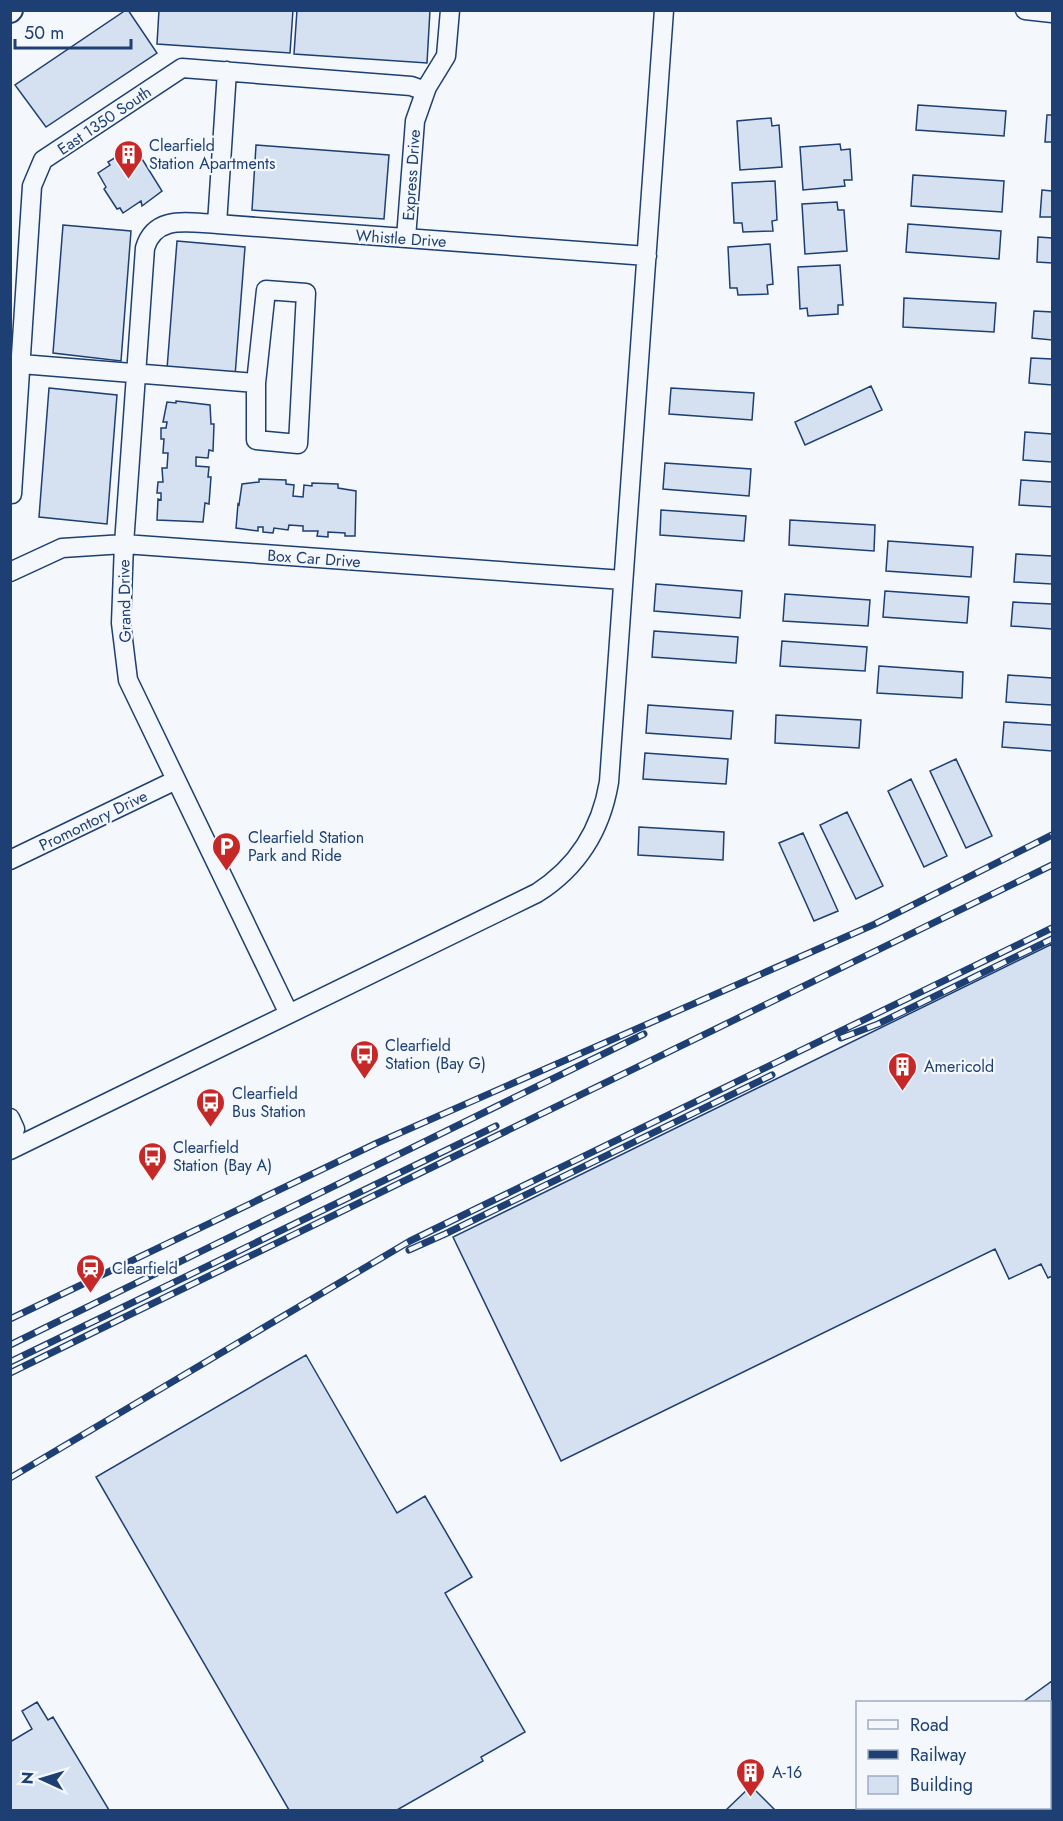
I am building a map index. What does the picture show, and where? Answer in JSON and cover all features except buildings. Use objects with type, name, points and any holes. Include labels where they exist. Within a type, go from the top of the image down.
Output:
[{"type":"street","name":"Express Drive","points":[[406,238],[415,121],[425,91],[446,56],[450,10]]},
{"type":"street","points":[[10,1150],[537,893],[564,873],[594,833],[607,795],[664,10]]},
{"type":"street","points":[[1025,10],[1053,13]]},
{"type":"street","name":"East 1350 South","points":[[12,494],[32,186],[43,160],[182,68],[411,87],[425,91]]},
{"type":"street","points":[[217,224],[227,71]]},
{"type":"street","name":"Whistle Drive","points":[[157,228],[176,222],[217,224],[647,256]]},
{"type":"street","name":"Grand Drive","points":[[157,228],[149,237],[145,248],[124,544],[121,623],[128,680],[289,1014]]},
{"type":"street","points":[[266,290],[306,292],[298,444],[256,440],[256,383],[266,290]]},
{"type":"street","points":[[21,364],[256,383]]},
{"type":"street","name":"Box Car Drive","points":[[10,572],[62,548],[124,544],[623,580]]},
{"type":"street","name":"Promontory Drive","points":[[10,860],[176,780]]},
{"type":"street","points":[[10,1118],[15,1128],[10,1144]]},
{"type":"railway","points":[[10,1319],[377,1143],[875,924],[1052,835]]},
{"type":"railway","points":[[10,1373],[1052,865]]},
{"type":"railway","points":[[10,1478],[410,1241],[1052,928]]},
{"type":"railway","points":[[841,1038],[878,1024],[1052,939]]},
{"type":"railway","points":[[10,1345],[644,1034]]},
{"type":"railway","points":[[409,1250],[772,1075]]},
{"type":"railway","points":[[10,1362],[496,1126]]},
{"type":"place","name":"Clearfield Station Apartments","points":[[128,180]]},
{"type":"place","name":"Clearfield Station Park and Ride","points":[[227,872]]},
{"type":"place","name":"Clearfield Station (Bay G)","points":[[364,1080]]},
{"type":"place","name":"Americold","points":[[903,1092]]},
{"type":"place","name":"Clearfield Bus Station","points":[[211,1128]]},
{"type":"place","name":"Clearfield Station (Bay A)","points":[[152,1182]]},
{"type":"place","name":"Clearfield","points":[[91,1294]]},
{"type":"place","name":"A-16","points":[[751,1798]]}]
